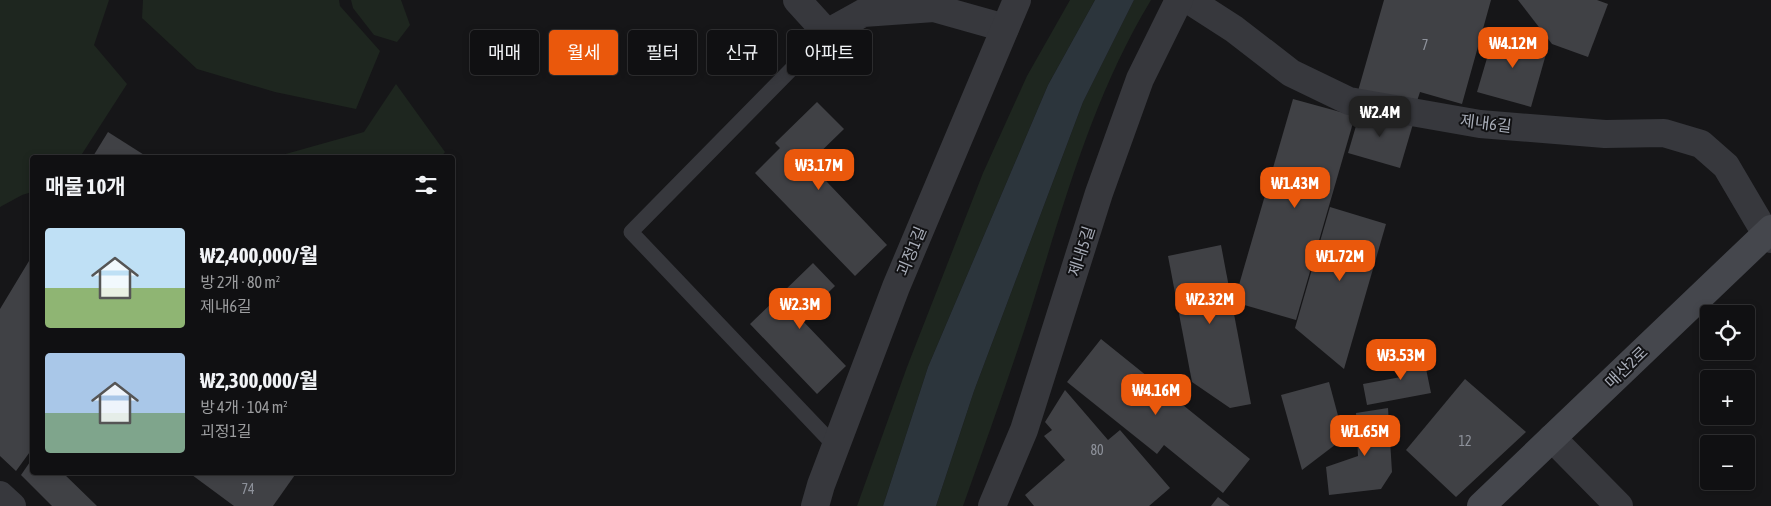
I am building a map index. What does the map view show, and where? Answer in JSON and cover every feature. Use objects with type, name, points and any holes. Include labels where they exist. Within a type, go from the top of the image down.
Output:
[{"type":"street","points":[[797,0],[824,30]]},
{"type":"street","name":"괴정1길","points":[[815,506],[835,446],[896,287],[1017,0]]},
{"type":"street","name":"제내5길","points":[[992,506],[1024,430],[1100,193],[1140,78],[1179,0]]},
{"type":"street","name":"제내6길","points":[[1189,0],[1234,29],[1291,73],[1349,101],[1480,124],[1604,134],[1664,133],[1701,144],[1726,166],[1769,234]]},
{"type":"street","points":[[832,30],[863,13],[934,8],[1005,28]]},
{"type":"street","name":"매산2로","points":[[1482,506],[1769,234]]},
{"type":"street","points":[[1552,438],[1619,506]]},
{"type":"street","points":[[0,494],[12,506]]},
{"type":"lane","points":[[787,74],[632,232],[835,446]]},
{"type":"shaded area","points":[[0,0],[109,0],[94,45],[127,84],[81,155],[30,155],[30,193],[0,207]]},
{"type":"shaded area","points":[[143,0],[339,0],[340,6],[380,51],[356,109],[275,92],[197,69],[142,18]]},
{"type":"shaded area","points":[[351,0],[401,0],[410,25],[397,42],[374,35],[353,8]]},
{"type":"shaded area","points":[[1070,0],[1095,0],[1048,85],[928,367],[883,506],[857,506],[907,367],[983,173],[1027,76]]},
{"type":"shaded area","points":[[1095,0],[1134,0],[1083,102],[974,391],[936,506],[883,506],[928,367],[1048,85]]},
{"type":"shaded area","points":[[1134,0],[1151,0],[1112,74],[1096,112],[1068,190],[1015,358],[963,506],[936,506],[974,391],[1083,102]]},
{"type":"shaded area","points":[[396,84],[445,152],[443,155],[282,155],[364,132]]},
{"type":"building","points":[[1384,0],[1491,0],[1462,104],[1420,92],[1415,107],[1358,91]]},
{"type":"building","points":[[1518,0],[1597,0],[1608,4],[1588,57],[1552,44]]},
{"type":"building","points":[[1495,31],[1548,47],[1531,107],[1477,92]]},
{"type":"building","points":[[1293,99],[1355,116],[1296,320],[1234,302]]},
{"type":"building","points":[[817,102],[844,129],[809,163],[887,245],[855,276],[755,173],[780,148],[775,143]]},
{"type":"building","points":[[1361,109],[1413,124],[1400,168],[1348,153]]},
{"type":"building","points":[[108,132],[144,155],[94,155]]},
{"type":"building","points":[[1330,207],[1386,224],[1344,369],[1295,328]]},
{"type":"building","points":[[1221,245],[1251,404],[1230,408],[1192,382],[1168,256]]},
{"type":"building","points":[[30,259],[30,452],[16,471],[0,456],[0,309]]},
{"type":"building","points":[[813,263],[835,286],[801,319],[846,366],[817,394],[750,324]]},
{"type":"building","points":[[1101,339],[1250,459],[1223,493],[1164,445],[1157,454],[1067,382]]},
{"type":"building","points":[[1422,349],[1431,393],[1367,405],[1363,384],[1401,377],[1397,354]]},
{"type":"building","points":[[1465,379],[1526,432],[1456,497],[1406,450]]},
{"type":"building","points":[[1329,382],[1344,438],[1302,470],[1281,395]]},
{"type":"building","points":[[1065,390],[1108,440],[1120,430],[1170,488],[1149,506],[1034,506],[1025,495],[1065,460],[1044,436],[1052,430],[1045,422]]},
{"type":"building","points":[[1388,408],[1392,472],[1381,489],[1329,495],[1326,467],[1358,456],[1356,413]]},
{"type":"building","points":[[30,462],[30,475],[65,475],[97,506],[52,506],[21,475]]},
{"type":"building","points":[[192,475],[295,475],[273,506],[234,506]]},
{"type":"building","points":[[1218,497],[1230,506],[1211,506]]}]
